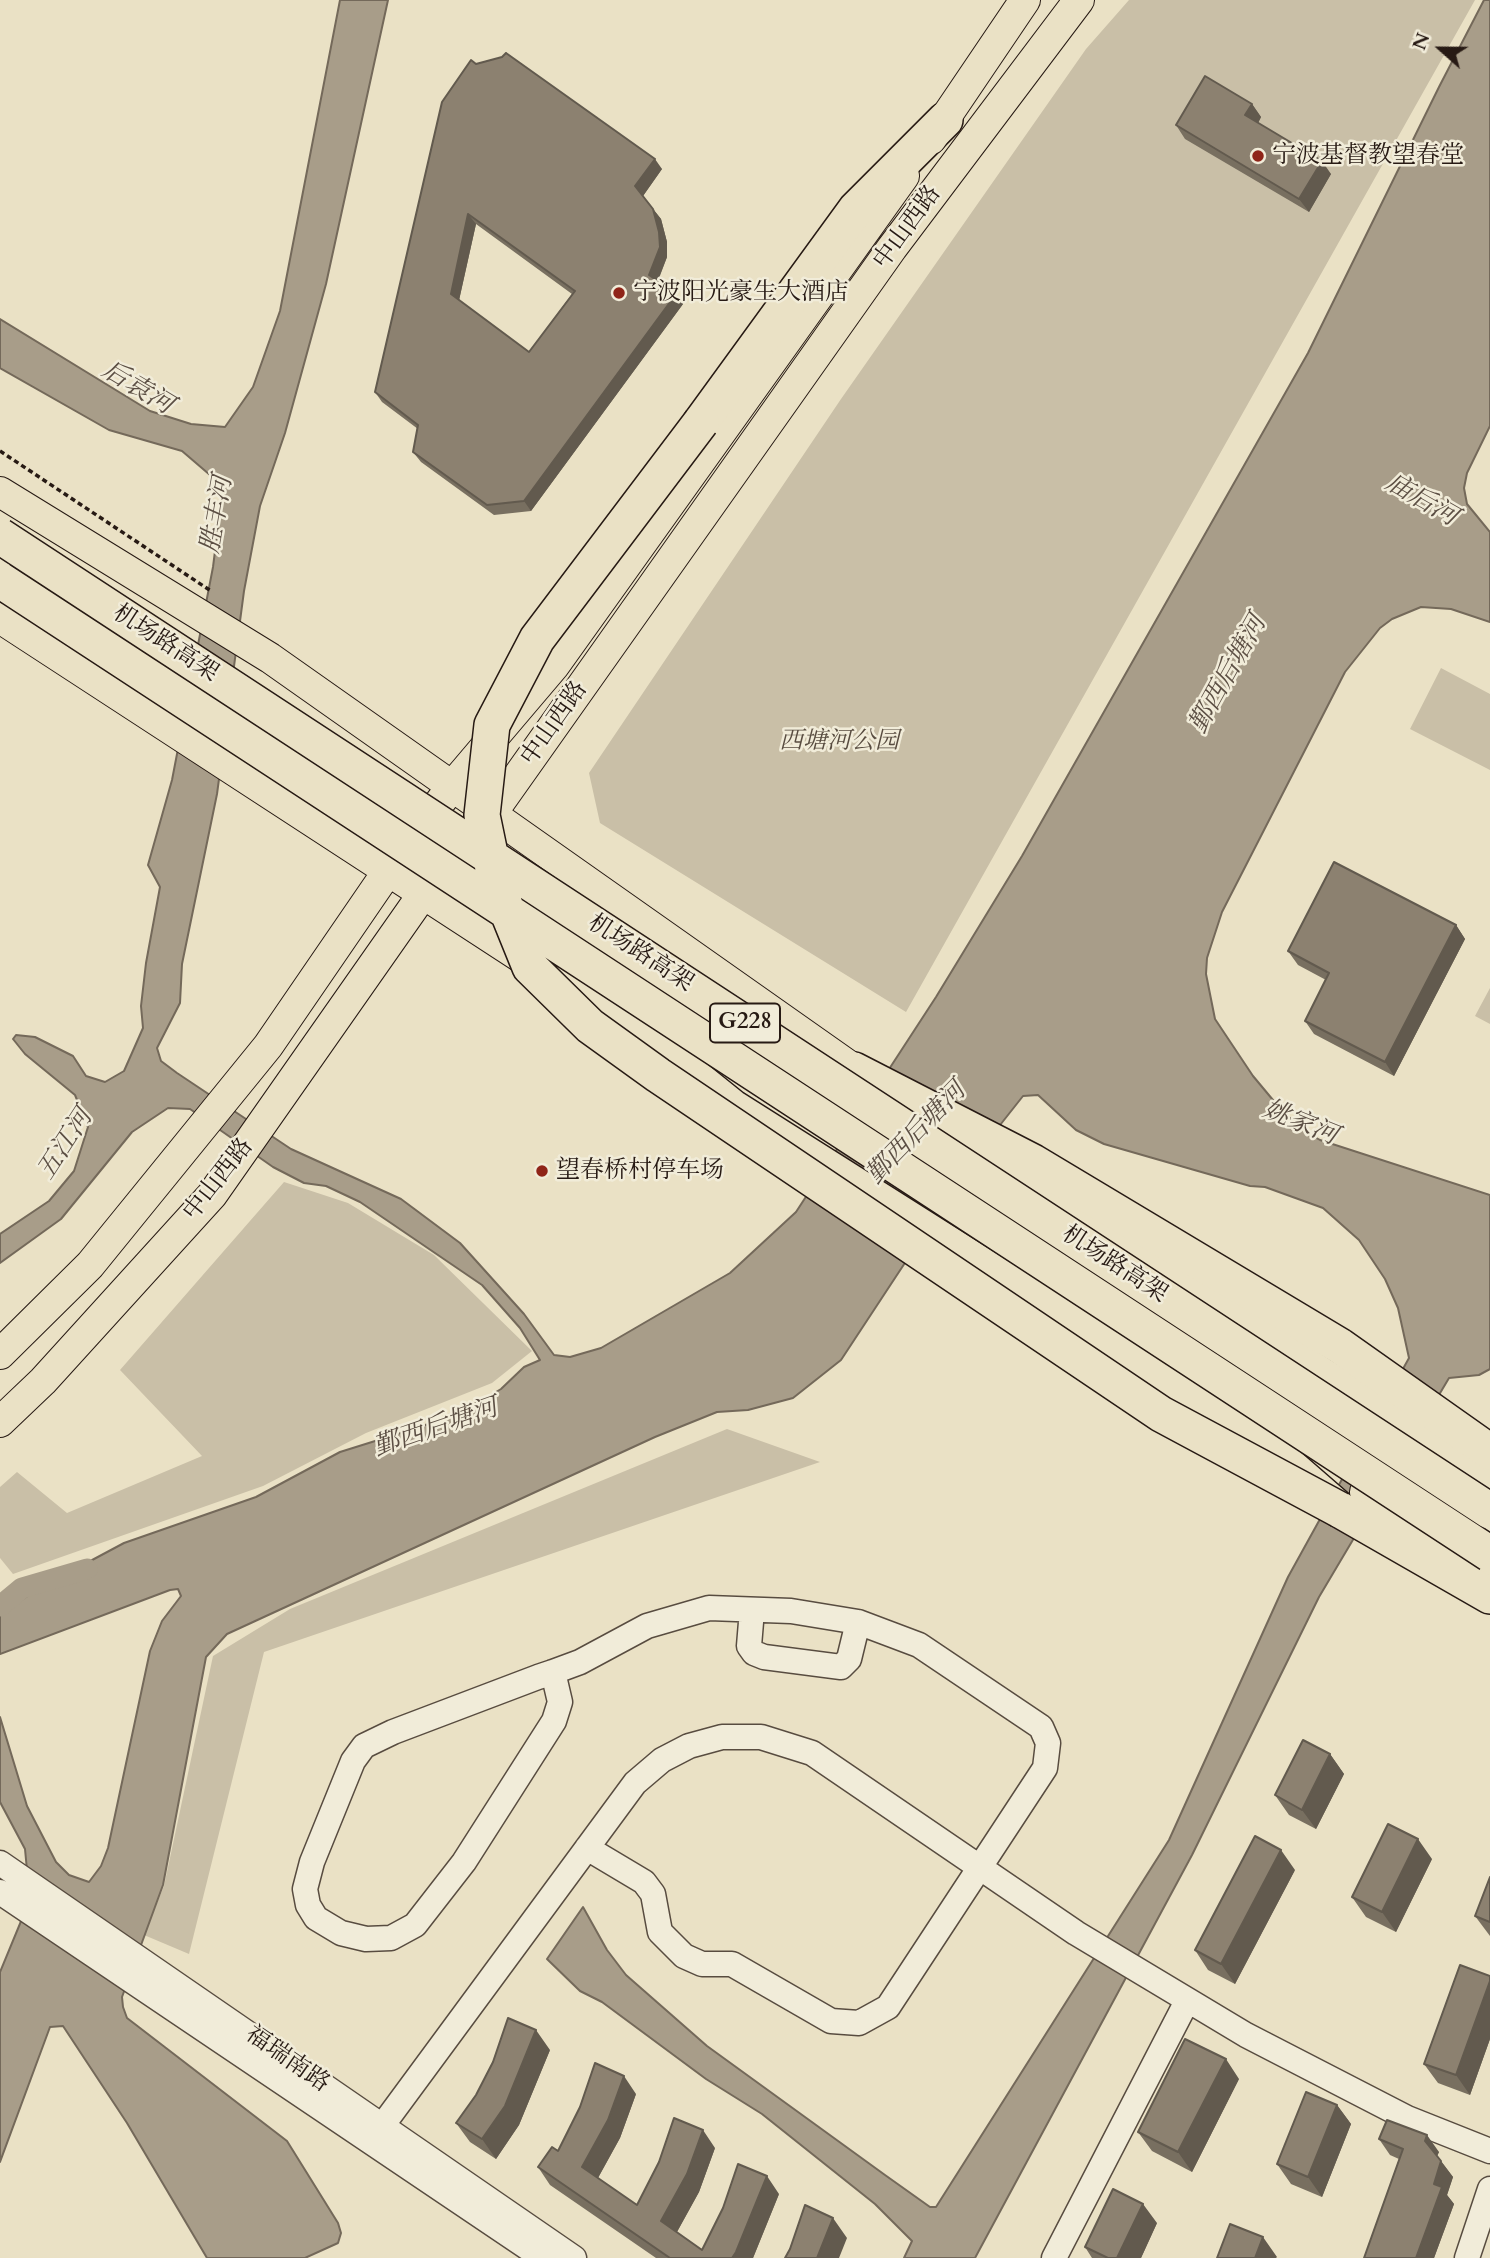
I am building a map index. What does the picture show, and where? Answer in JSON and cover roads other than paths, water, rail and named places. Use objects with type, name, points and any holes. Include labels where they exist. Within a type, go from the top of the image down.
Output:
[{"type":"highway","points":[[944,120],[856,209],[701,422],[537,639],[492,725],[482,815],[496,883],[530,967],[590,1026],[658,1075],[1161,1414],[1340,1510],[1490,1596]]},
{"type":"highway","name":"机场路高架","points":[[0,536],[1490,1511]]},
{"type":"highway","name":"机场路高架","points":[[0,580],[1490,1554]]},
{"type":"highway","points":[[660,1049],[732,1107],[1263,1443],[1340,1510]]},
{"type":"highway","points":[[850,1067],[1033,1162],[1328,1339],[1490,1452]]},
{"type":"main road","name":"中山西路","points":[[0,1354],[90,1265],[268,1046],[388,871],[453,785],[554,666],[944,120],[1026,0]]},
{"type":"main road","name":"中山西路","points":[[0,1422],[43,1381],[212,1195],[423,894],[492,813],[892,248],[1079,0]]},
{"type":"main road","points":[[0,492],[271,658],[850,1067],[1490,1480]]},
{"type":"main road","points":[[0,618],[660,1049],[1169,1362],[1318,1458],[1490,1580]]},
{"type":"street","points":[[553,1672],[560,1702],[554,1721],[464,1862],[415,1924],[391,1938],[366,1939],[341,1933],[316,1918],[308,1905],[305,1889],[312,1862],[353,1760],[364,1746],[553,1672],[580,1662],[647,1626],[709,1608],[791,1611],[858,1622],[919,1646],[1041,1727],[1048,1743],[1045,1768],[888,2007],[859,2023],[831,2021],[732,1964],[702,1964],[684,1956],[660,1931],[653,1894],[644,1882],[587,1848]]},
{"type":"street","points":[[752,1610],[749,1647],[754,1653],[764,1657],[841,1667],[849,1659],[858,1622]]},
{"type":"street","points":[[377,2134],[635,1783],[662,1760],[689,1746],[722,1737],[761,1737],[812,1753],[1076,1933],[1246,2035],[1407,2118],[1490,2151]]},
{"type":"street","name":"福瑞南路","points":[[0,1863],[145,1960],[543,2258]]},
{"type":"street","name":"福瑞南路","points":[[0,1892],[137,1984],[574,2258]]},
{"type":"street","points":[[1054,2258],[1187,2001]]},
{"type":"street","points":[[1467,2258],[1490,2189]]},
{"type":"water","name":"庙后河","points":[[340,0],[388,0],[326,284],[285,433],[260,506],[244,591],[217,794],[182,964],[180,1003],[157,1048],[161,1061],[291,1149],[401,1199],[460,1243],[524,1314],[554,1355],[570,1357],[601,1348],[730,1273],[796,1212],[936,997],[1022,856],[1308,353],[1439,87],[1484,0],[1490,0],[1490,426],[1467,473],[1464,488],[1467,504],[1490,532],[1490,622],[1451,609],[1421,607],[1392,619],[1380,628],[1345,672],[1222,912],[1207,958],[1206,974],[1215,1019],[1253,1076],[1283,1112],[1306,1132],[1320,1140],[1490,1195],[1490,1369],[1479,1375],[1449,1378],[1319,1597],[1192,1855],[975,2258],[904,2258],[912,2241],[875,2204],[762,2114],[706,2079],[602,2002],[580,1991],[547,1959],[583,1907],[607,1950],[626,1975],[707,2046],[930,2207],[936,2207],[1169,1840],[1288,1577],[1409,1358],[1398,1308],[1385,1279],[1359,1240],[1323,1208],[1265,1187],[1250,1186],[1104,1144],[1076,1130],[1038,1095],[1023,1096],[974,1158],[841,1360],[793,1398],[748,1410],[717,1412],[655,1437],[227,1634],[206,1657],[163,1885],[122,1997],[123,2007],[127,2018],[287,2141],[338,2223],[341,2233],[338,2243],[305,2258],[207,2258],[127,2123],[63,2026],[50,2027],[0,2162],[0,1972],[24,1914],[28,1881],[25,1849],[0,1802],[0,1717],[27,1806],[56,1862],[69,1875],[89,1882],[101,1866],[108,1848],[150,1651],[162,1621],[181,1596],[178,1589],[170,1590],[0,1654],[0,1615],[36,1590],[124,1543],[256,1497],[340,1452],[423,1426],[481,1401],[501,1389],[524,1367],[540,1360],[520,1328],[482,1285],[360,1202],[326,1186],[304,1183],[273,1167],[190,1109],[168,1108],[132,1132],[61,1219],[0,1263],[0,1234],[49,1201],[74,1171],[88,1127],[75,1095],[25,1054],[13,1039],[16,1035],[35,1037],[73,1056],[86,1076],[105,1082],[124,1071],[143,1028],[141,1006],[146,963],[160,887],[148,865],[172,780],[213,567],[222,496],[210,475],[182,451],[109,430],[0,368],[0,319],[150,411],[191,424],[225,427],[253,387],[280,311]]},
{"type":"waterway","name":"鄞西后塘河","points":[[0,1606],[22,1588],[87,1569]]},
{"type":"place","name":"宁波基督教望春堂","points":[[1258,156]]},
{"type":"place","name":"宁波阳光豪生大酒店","points":[[619,293]]},
{"type":"place","name":"望春桥村停车场","points":[[542,1171]]},
{"type":"water label","name":"后袁河","points":[[137,389]]},
{"type":"water label","name":"胜丰河","points":[[218,515]]},
{"type":"water label","name":"姚家河","points":[[1300,1124]]},
{"type":"water label","name":"五江河","points":[[66,1145]]},
{"type":"park label","name":"西塘河公园","points":[[839,742]]}]
